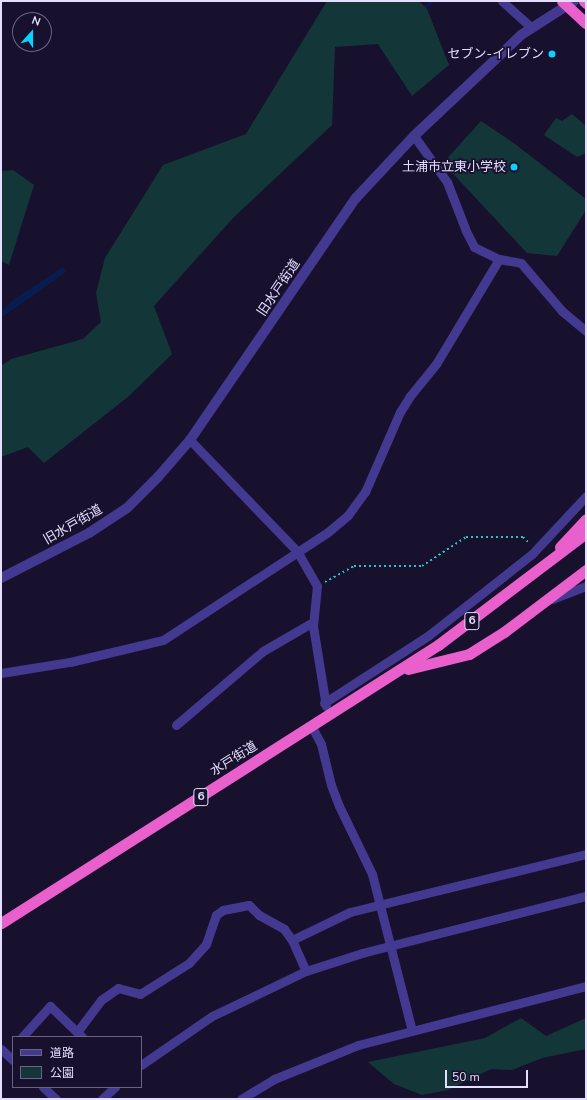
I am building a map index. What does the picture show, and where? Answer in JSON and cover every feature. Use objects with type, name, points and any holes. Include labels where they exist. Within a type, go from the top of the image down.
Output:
[{"type":"highway","points":[[568,2],[586,23]]},
{"type":"highway","points":[[541,568],[586,519]]},
{"type":"highway","name":"6","points":[[400,670],[486,610],[586,533]]},
{"type":"highway","points":[[400,670],[469,654],[547,601],[586,570]]},
{"type":"highway","name":"水戸街道","points":[[1,922],[312,727],[400,670]]},
{"type":"street","points":[[502,1],[531,27]]},
{"type":"street","name":"旧水戸街道","points":[[1,578],[89,533],[127,508],[190,440],[356,198],[414,136],[531,27],[568,2]]},
{"type":"street","points":[[414,136],[447,182],[466,232],[474,247],[499,259],[521,263],[562,311],[586,331]]},
{"type":"street","points":[[1,673],[70,662],[163,640],[297,551],[348,515],[365,492],[400,412],[436,364],[499,259]]},
{"type":"street","points":[[190,440],[297,551],[317,586],[313,622],[324,703],[332,714]]},
{"type":"street","points":[[324,703],[429,635],[536,549],[586,496]]},
{"type":"street","points":[[547,601],[586,586]]},
{"type":"street","points":[[176,725],[263,651],[313,622]]},
{"type":"street","points":[[312,727],[321,744],[331,785],[339,806],[372,874],[412,1031]]},
{"type":"street","points":[[292,940],[350,912],[586,854]]},
{"type":"street","points":[[142,1064],[212,1016],[306,971],[391,946],[586,896]]},
{"type":"street","points":[[23,1036],[50,1006],[80,1035],[101,1000],[118,988],[140,994],[189,963],[206,944],[216,915],[223,910],[250,905],[259,915],[284,930],[292,940],[306,971]]},
{"type":"street","points":[[241,1099],[274,1079],[320,1059],[358,1045],[586,986]]},
{"type":"street","points":[[44,1088],[56,1099]]},
{"type":"street","points":[[102,1099],[114,1088]]},
{"type":"path","points":[[317,586],[354,566],[422,566],[466,537],[523,537],[536,549]]},
{"type":"green space","points":[[327,1],[419,1],[427,9],[449,65],[412,96],[378,44],[335,47],[332,125],[233,218],[154,306],[172,354],[129,396],[44,463],[28,447],[1,457],[1,366],[11,359],[83,339],[101,322],[96,293],[105,258],[163,165],[246,134]]},
{"type":"green space","points":[[572,114],[586,126],[586,153],[577,157],[544,135],[556,118],[562,121]]},
{"type":"green space","points":[[481,121],[515,144],[586,199],[586,210],[557,256],[527,253],[443,163]]},
{"type":"green space","points":[[13,170],[34,185],[9,265],[1,261],[1,171]]},
{"type":"green space","points":[[521,1018],[546,1036],[586,1018],[586,1049],[542,1058],[512,1070],[491,1069],[448,1090],[422,1095],[394,1084],[368,1062],[485,1038]]},
{"type":"water","points":[[63,267],[66,272],[1,318],[1,311],[16,298]]},
{"type":"waterway","points":[[427,6],[432,1]]},
{"type":"place","name":"セブン-イレブン","points":[[552,54]]},
{"type":"place","name":"土浦市立東小学校","points":[[514,167]]}]
